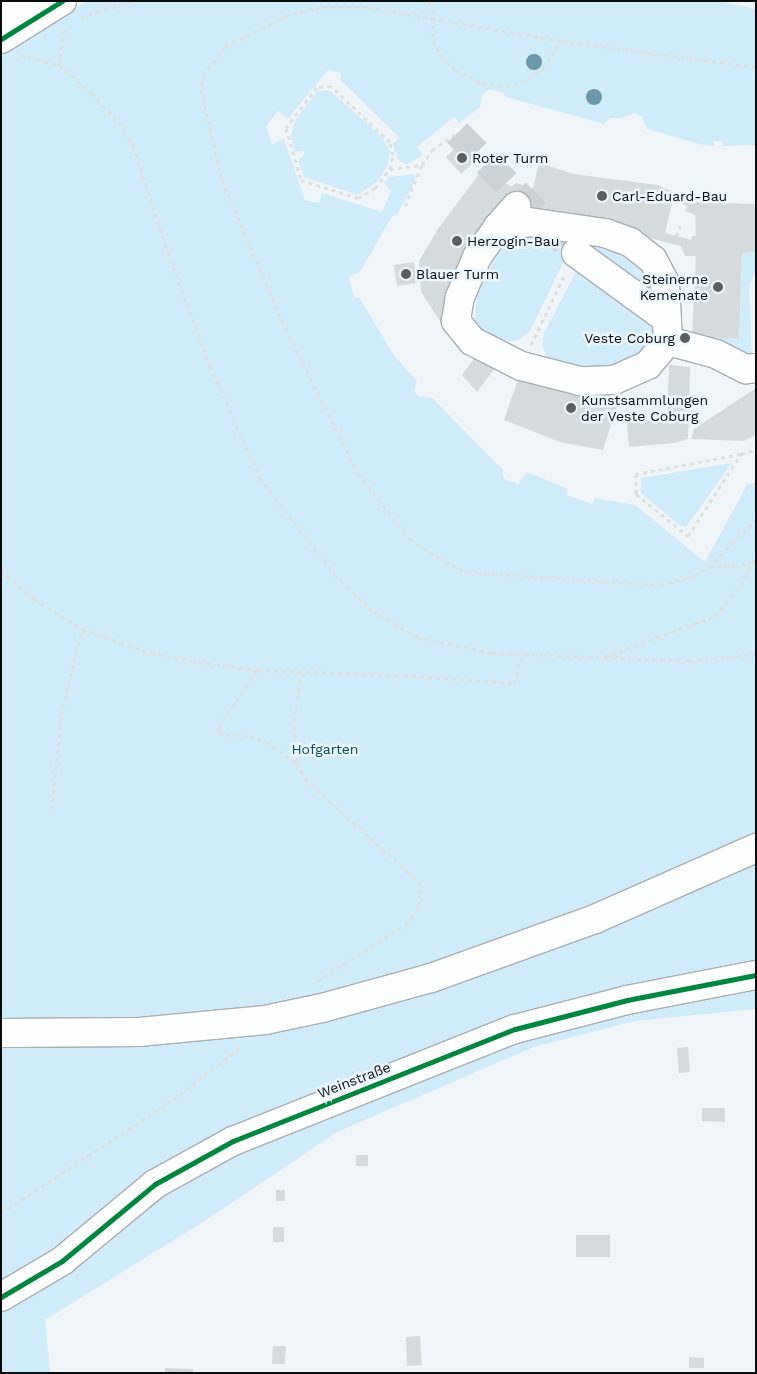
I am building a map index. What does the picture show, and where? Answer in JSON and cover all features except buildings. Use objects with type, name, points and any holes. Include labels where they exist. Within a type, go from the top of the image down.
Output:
[{"type":"street","points":[[1,15],[66,12]]},
{"type":"street","points":[[7,46],[66,12]]},
{"type":"street","points":[[498,227],[529,222],[605,233],[630,242],[653,260],[665,283],[668,330],[648,365],[614,380],[580,381],[521,366],[472,341],[456,321],[460,297],[470,273],[498,227],[516,206]]},
{"type":"street","points":[[572,260],[668,330],[746,369],[756,368]]},
{"type":"street","points":[[1,1033],[139,1032],[265,1020],[322,1008],[431,978],[586,922],[756,848]]},
{"type":"street","name":"Weinstraße","points":[[1,1297],[62,1261],[155,1184],[233,1141],[515,1029],[627,1000],[756,975]]},
{"type":"path","points":[[60,65],[66,12],[133,1]]},
{"type":"path","points":[[428,1],[433,9],[433,40],[441,56],[455,70],[482,84],[514,86],[543,70],[561,41]]},
{"type":"path","points":[[756,67],[561,41],[432,20],[367,7],[320,7],[286,16],[225,47],[204,74],[201,89],[222,180],[252,254],[354,466],[410,538],[438,558],[468,572],[660,585],[694,576],[709,567],[756,518]]},
{"type":"path","points":[[7,46],[60,65],[109,111],[134,146],[170,259],[210,366],[260,478],[335,575],[374,611],[417,637],[446,645],[522,655],[689,660],[756,654]]},
{"type":"path","points":[[390,169],[393,155],[390,142],[331,86],[317,87],[286,128],[301,180],[358,198],[375,188],[390,169],[422,165]]},
{"type":"path","points":[[405,206],[422,165],[432,150],[456,133]]},
{"type":"path","points":[[676,236],[680,226]]},
{"type":"path","points":[[521,366],[572,260]]},
{"type":"path","points":[[741,454],[688,536],[636,494],[636,474],[756,450]]},
{"type":"path","points":[[603,658],[715,616],[736,592],[756,555]]},
{"type":"path","points":[[709,567],[751,564]]},
{"type":"path","points":[[1,570],[34,599],[82,629],[152,653],[258,670],[514,683],[522,655]]},
{"type":"path","points":[[52,809],[61,715],[82,629]]},
{"type":"path","points":[[258,670],[218,727],[219,734],[250,736],[266,742],[297,763]]},
{"type":"path","points":[[302,672],[294,718],[297,763],[305,779],[419,882],[420,894],[418,909],[408,922],[306,988]]},
{"type":"path","points":[[1,1213],[167,1104],[233,1054]]},
{"type":"green space","name":"Hofgarten","points":[[88,1],[718,1],[756,9],[756,145],[722,146],[722,141],[714,141],[714,146],[703,145],[647,129],[642,117],[635,113],[621,118],[610,118],[604,124],[506,97],[503,93],[490,89],[482,95],[480,107],[459,123],[454,117],[417,147],[423,155],[406,165],[397,159],[393,143],[400,138],[340,80],[341,73],[328,70],[288,119],[278,111],[266,126],[272,144],[284,139],[305,200],[319,203],[322,193],[382,212],[391,191],[384,183],[389,177],[415,174],[415,181],[397,215],[392,216],[360,272],[349,276],[354,298],[359,297],[393,354],[417,381],[414,391],[418,396],[432,398],[502,469],[504,479],[518,484],[527,472],[568,489],[566,495],[593,504],[595,498],[635,505],[705,562],[747,485],[756,482],[756,1009],[635,1021],[534,1047],[337,1132],[203,1222],[45,1320],[50,1373],[1,1373],[1,45]]},
{"type":"green space","points":[[326,90],[332,92],[381,136],[390,151],[387,167],[377,182],[358,195],[304,177],[298,160],[305,155],[304,151],[295,152],[291,136],[294,122],[317,91]]},
{"type":"green space","points":[[528,232],[576,236],[530,331],[519,340],[505,343],[482,332],[475,319],[476,299],[501,244]]},
{"type":"green space","points":[[589,237],[633,249],[662,298],[583,246]]},
{"type":"green space","points":[[756,252],[756,272],[749,286],[752,361],[692,336],[739,339],[742,253]]},
{"type":"green space","points":[[581,262],[661,320],[668,340],[611,377],[548,360],[542,345],[544,333]]},
{"type":"green space","points":[[732,463],[686,527],[679,525],[641,493],[641,478]]},
{"type":"tunnel","points":[[457,133],[576,253]]},
{"type":"cycle path","points":[[1,39],[62,1]]},
{"type":"cycle path","points":[[1,1297],[62,1261],[155,1184],[233,1141],[515,1029],[627,1000],[756,975]]},
{"type":"place","name":"Roter Turm","points":[[462,158]]},
{"type":"place","name":"Carl-Eduard-Bau","points":[[602,196]]},
{"type":"place","name":"Herzogin-Bau","points":[[457,241]]},
{"type":"place","name":"Blauer Turm","points":[[406,274]]},
{"type":"place","name":"Steinerne Kemenate","points":[[718,287]]},
{"type":"place","name":"Veste Coburg","points":[[685,338]]},
{"type":"place","name":"Kunstsammlungen der Veste Coburg","points":[[571,408]]}]
